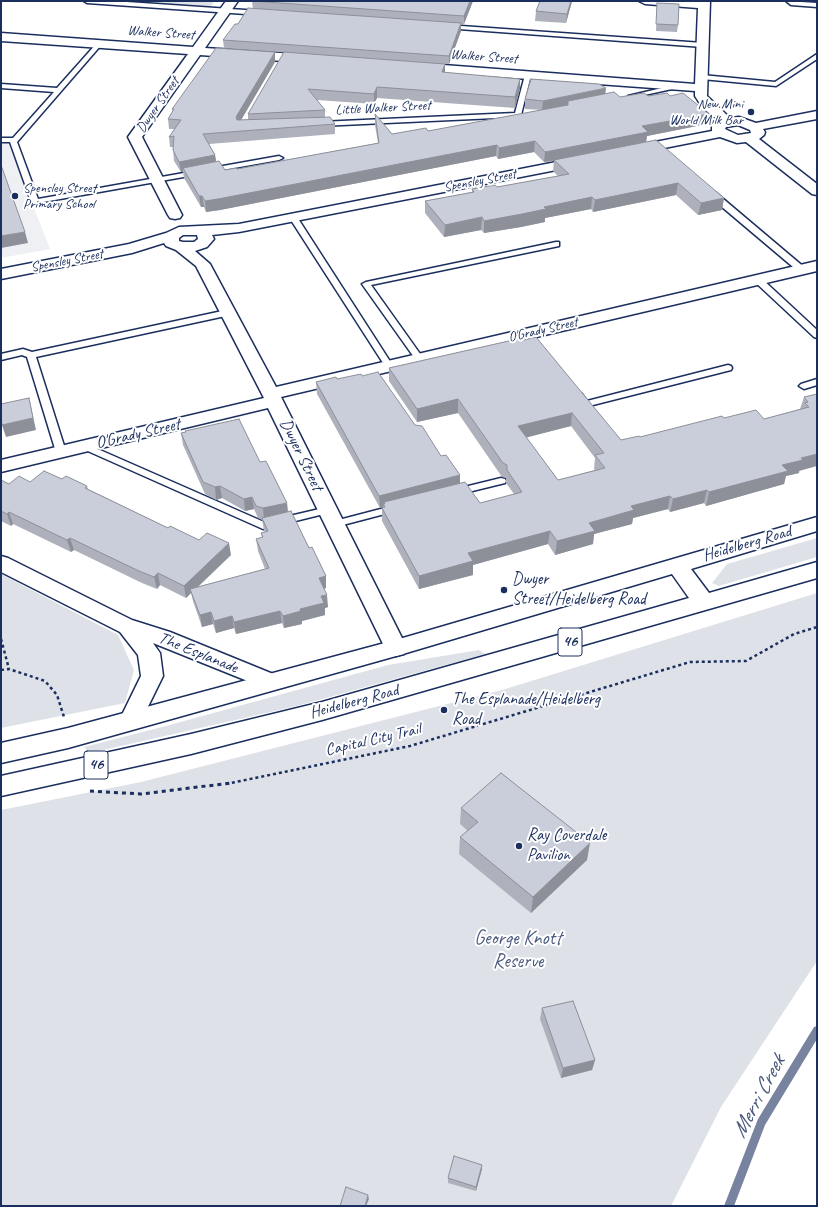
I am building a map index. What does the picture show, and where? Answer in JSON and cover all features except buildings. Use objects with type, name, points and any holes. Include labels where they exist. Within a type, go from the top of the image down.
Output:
[{"type":"main road","name":"Heidelberg Road","points":[[1,753],[68,738],[396,648],[817,524]]},
{"type":"main road","name":"Heidelberg Road","points":[[677,565],[704,603]]},
{"type":"main road","name":"Heidelberg Road","points":[[1,786],[191,744],[322,711],[817,570]]},
{"type":"street","name":"Dwyer Street","points":[[175,215],[135,137],[232,1]]},
{"type":"street","points":[[645,1],[704,3],[701,96],[724,127],[730,138],[817,115]]},
{"type":"street","name":"Walker Street","points":[[1,36],[196,51],[281,61],[322,60]]},
{"type":"street","name":"Walker Street","points":[[402,66],[679,86],[702,82]]},
{"type":"street","points":[[617,153],[661,150],[724,127]]},
{"type":"street","points":[[752,132],[816,189]]},
{"type":"street","name":"Spensley Street","points":[[1,274],[132,248],[176,243],[190,248],[203,238],[239,228],[594,158]]},
{"type":"street","name":"Dwyer Street","points":[[202,264],[203,238]]},
{"type":"street","name":"Dwyer Street","points":[[176,243],[202,264],[272,397],[396,648]]},
{"type":"street","name":"O'Grady Street","points":[[1,466],[381,370],[420,358],[531,336],[809,268]]},
{"type":"street","name":"The Esplanade","points":[[1,563],[126,626],[162,638],[270,682]]},
{"type":"street","name":"The Esplanade","points":[[126,626],[149,653],[152,676],[130,721]]},
{"type":"lane","points":[[87,1],[265,14]]},
{"type":"lane","points":[[789,1],[791,3],[817,4]]},
{"type":"lane","points":[[438,26],[703,44]]},
{"type":"lane","points":[[99,44],[13,142],[36,202],[278,158]]},
{"type":"lane","points":[[702,82],[776,84],[817,56]]},
{"type":"lane","name":"Little Walker Street","points":[[313,125],[521,115],[528,75]]},
{"type":"lane","points":[[1,86],[59,90]]},
{"type":"lane","points":[[627,97],[679,86]]},
{"type":"lane","points":[[1,140],[16,140]]},
{"type":"lane","points":[[708,190],[809,268]]},
{"type":"lane","points":[[293,218],[381,370]]},
{"type":"lane","points":[[420,358],[366,284],[556,244]]},
{"type":"lane","points":[[758,280],[817,335]]},
{"type":"lane","points":[[1,356],[23,352],[31,355],[227,312]]},
{"type":"lane","points":[[31,355],[61,452]]},
{"type":"lane","points":[[571,386],[586,404],[728,368]]},
{"type":"lane","points":[[804,386],[817,382]]},
{"type":"lane","points":[[84,446],[263,526],[404,506]]},
{"type":"lane","points":[[448,494],[501,481]]},
{"type":"path","name":"Capital City Trail","points":[[76,770],[78,787],[89,791],[142,794],[220,784],[297,770],[410,746],[690,662],[746,661],[794,634],[817,627]]},
{"type":"path","points":[[1,639],[8,669]]},
{"type":"path","points":[[1,670],[8,669],[45,681],[57,695],[65,718],[68,738]]},
{"type":"shaded area","name":"Spensley Street Primary School","points":[[1,142],[8,142],[50,249],[1,258]]},
{"type":"green space","points":[[119,1],[215,1],[210,7]]},
{"type":"green space","points":[[817,538],[817,557],[719,586],[712,583],[727,564]]},
{"type":"green space","points":[[1,574],[118,635],[134,670],[125,703],[1,728]]},
{"type":"green space","name":"George Knott Reserve","points":[[817,593],[817,961],[721,1107],[671,1206],[1,1206],[1,810],[141,782],[502,690]]},
{"type":"green space","points":[[479,650],[485,654],[297,706],[90,753],[84,747],[388,665]]},
{"type":"waterway","name":"Merri Creek","points":[[729,1206],[761,1122],[817,1030]]},
{"type":"place","name":"New Mini World Milk Bar","points":[[751,112]]},
{"type":"place","name":"Spensley Street Primary School","points":[[15,196]]},
{"type":"place","name":"Dwyer Street/Heidelberg Road","points":[[504,590]]},
{"type":"place","name":"The Esplanade/Heidelberg Road","points":[[444,710]]},
{"type":"place","name":"Ray Coverdale Pavilion","points":[[519,846]]}]
